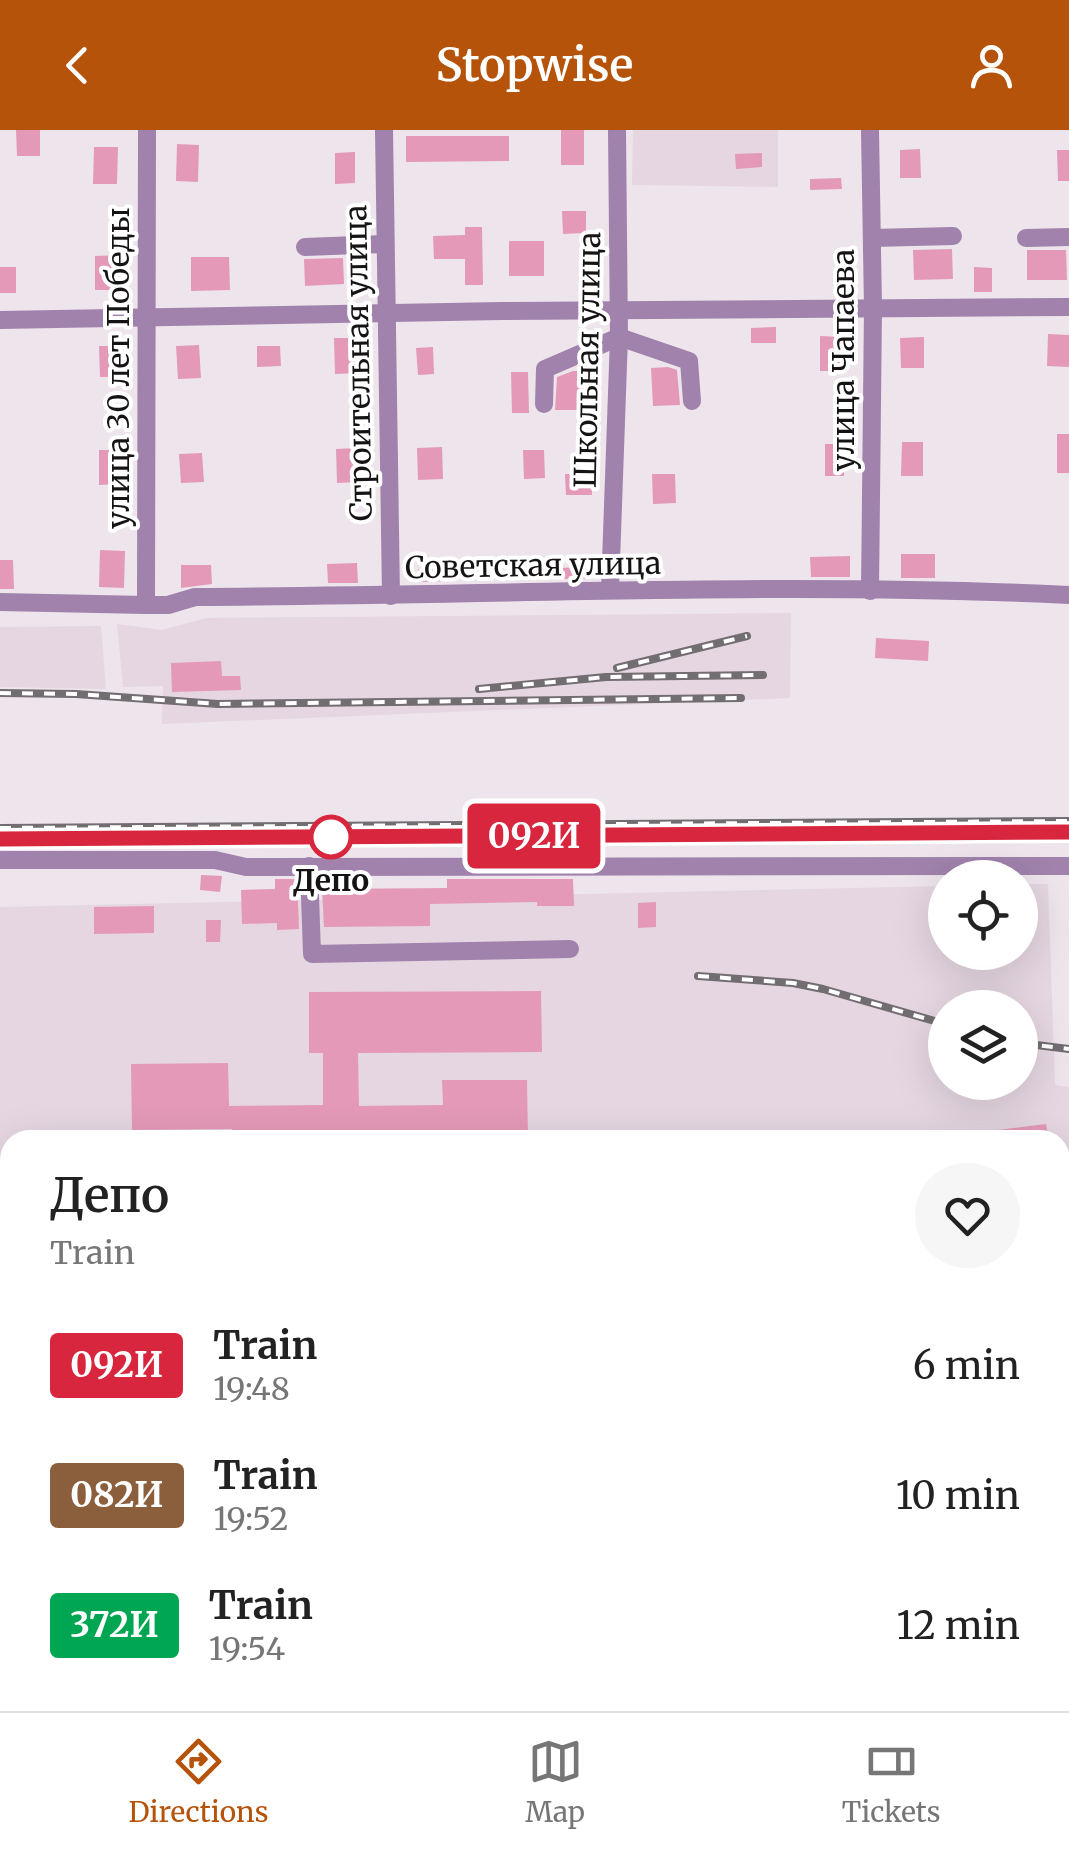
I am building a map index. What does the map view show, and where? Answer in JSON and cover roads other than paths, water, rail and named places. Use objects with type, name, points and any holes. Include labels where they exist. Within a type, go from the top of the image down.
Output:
[{"type":"street","name":"улица 30 лет Победы","points":[[146,606],[147,130]]},
{"type":"street","name":"Строительная улица","points":[[384,130],[390,596]]},
{"type":"street","name":"Школьная улица","points":[[610,590],[619,337],[618,130]]},
{"type":"street","name":"улица Чапаева","points":[[870,130],[870,591]]},
{"type":"street","points":[[872,238],[954,236]]},
{"type":"street","points":[[1026,238],[1069,238]]},
{"type":"street","points":[[306,247],[384,244]]},
{"type":"street","points":[[0,320],[1069,307]]},
{"type":"street","points":[[544,404],[545,370],[619,337],[689,361],[692,401]]},
{"type":"street","name":"Советская улица","points":[[0,602],[146,606],[195,597],[610,590],[1069,594]]},
{"type":"street","points":[[0,860],[215,860],[246,867],[1069,866]]},
{"type":"street","points":[[309,866],[312,954],[570,949]]},
{"type":"railway","points":[[617,668],[747,636]]},
{"type":"railway","points":[[479,689],[606,677],[763,675]]},
{"type":"railway","points":[[0,693],[218,704],[741,698]]},
{"type":"railway","points":[[0,828],[1069,821]]},
{"type":"railway","points":[[698,976],[793,983],[928,1019]]},
{"type":"railway","points":[[1038,1045],[1069,1049]]},
{"type":"train","name":"092И","points":[[0,839],[1069,832]]},
{"type":"place","name":"Депо","points":[[331,837]]}]
